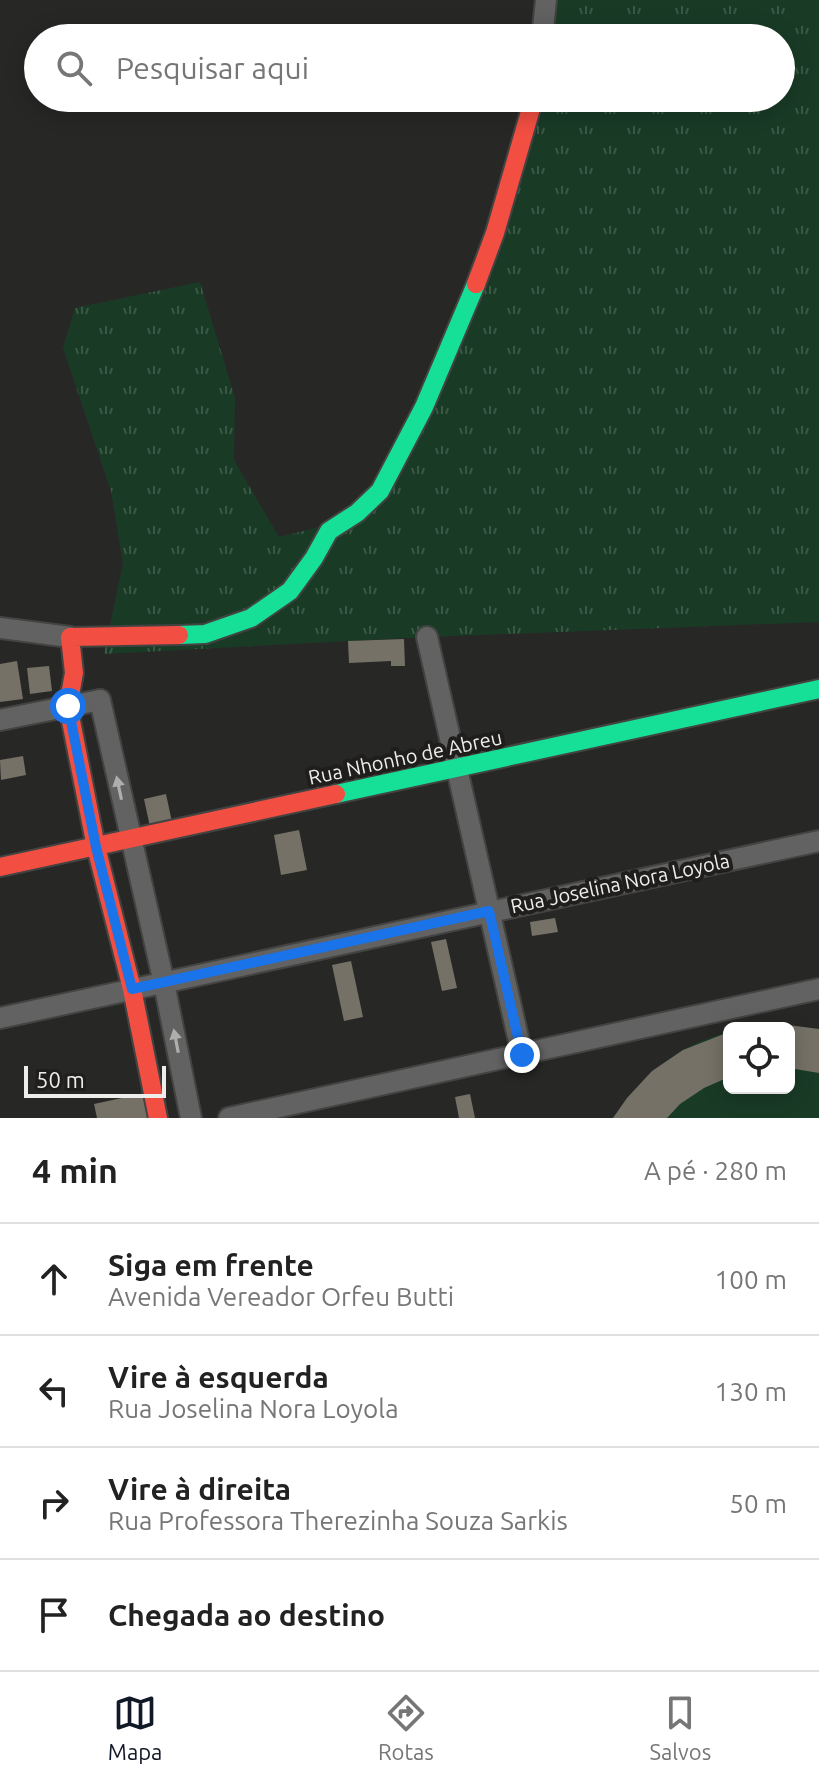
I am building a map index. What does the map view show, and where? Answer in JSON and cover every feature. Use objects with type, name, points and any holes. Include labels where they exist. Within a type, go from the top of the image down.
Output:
[{"type":"street","points":[[543,24],[546,0]]},
{"type":"street","points":[[0,628],[70,637],[205,634],[251,618],[290,591],[329,531],[357,513],[380,491],[424,407],[464,317],[495,233],[530,112]]},
{"type":"street","points":[[70,637],[74,673],[68,706],[96,847],[132,989],[158,1118]]},
{"type":"street","points":[[427,637],[522,1055]]},
{"type":"street","points":[[74,673],[100,700],[191,1118]]},
{"type":"street","name":"Rua Nhonho de Abreu","points":[[0,867],[819,689]]},
{"type":"street","points":[[0,720],[100,700]]},
{"type":"street","name":"Rua Joselina Nora Loyola","points":[[0,1018],[819,841]]},
{"type":"street","points":[[229,1118],[819,989]]},
{"type":"green space","points":[[536,0],[819,0],[819,622],[427,637],[104,654],[123,563],[111,491],[63,348],[75,308],[200,282],[235,398],[234,460],[279,537],[324,526],[375,489],[456,321],[521,112],[795,112],[795,24],[534,24]]},
{"type":"green space","points":[[795,1026],[819,1029],[819,1118],[613,1118],[636,1089],[663,1064],[711,1037],[723,1034],[723,1094],[795,1094]]},
{"type":"building","points":[[404,639],[405,666],[391,666],[391,661],[349,663],[348,641]]},
{"type":"building","points":[[17,661],[23,699],[0,702],[0,664]]},
{"type":"building","points":[[49,666],[52,691],[30,694],[27,668]]},
{"type":"building","points":[[23,756],[26,775],[1,780],[0,760]]},
{"type":"building","points":[[166,794],[172,822],[150,827],[144,799]]},
{"type":"building","points":[[299,830],[307,870],[281,875],[274,835]]},
{"type":"building","points":[[555,918],[558,932],[532,936],[530,922]]},
{"type":"building","points":[[446,939],[457,988],[442,991],[431,942]]},
{"type":"building","points":[[351,961],[363,1017],[344,1021],[332,965]]},
{"type":"building","points":[[795,1026],[819,1029],[819,1073],[795,1069]]},
{"type":"building","points":[[723,1034],[723,1080],[680,1104],[667,1118],[613,1118],[652,1071],[683,1050]]},
{"type":"building","points":[[145,1093],[150,1118],[97,1118],[94,1104]]},
{"type":"building","points":[[470,1094],[475,1118],[459,1118],[455,1097]]},
{"type":"traffic: fast","points":[[179,635],[205,634],[251,618],[290,591],[329,531],[357,513],[380,491],[424,407],[476,284]]},
{"type":"traffic: fast","points":[[336,794],[819,689]]},
{"type":"traffic: jam","points":[[476,284],[495,233],[530,112]]},
{"type":"traffic: jam","points":[[158,1118],[132,989],[96,847],[68,706],[74,673],[70,637],[179,635]]},
{"type":"traffic: jam","points":[[0,867],[336,794]]},
{"type":"route","points":[[68,706],[96,847],[132,989],[489,911],[522,1055]]}]
